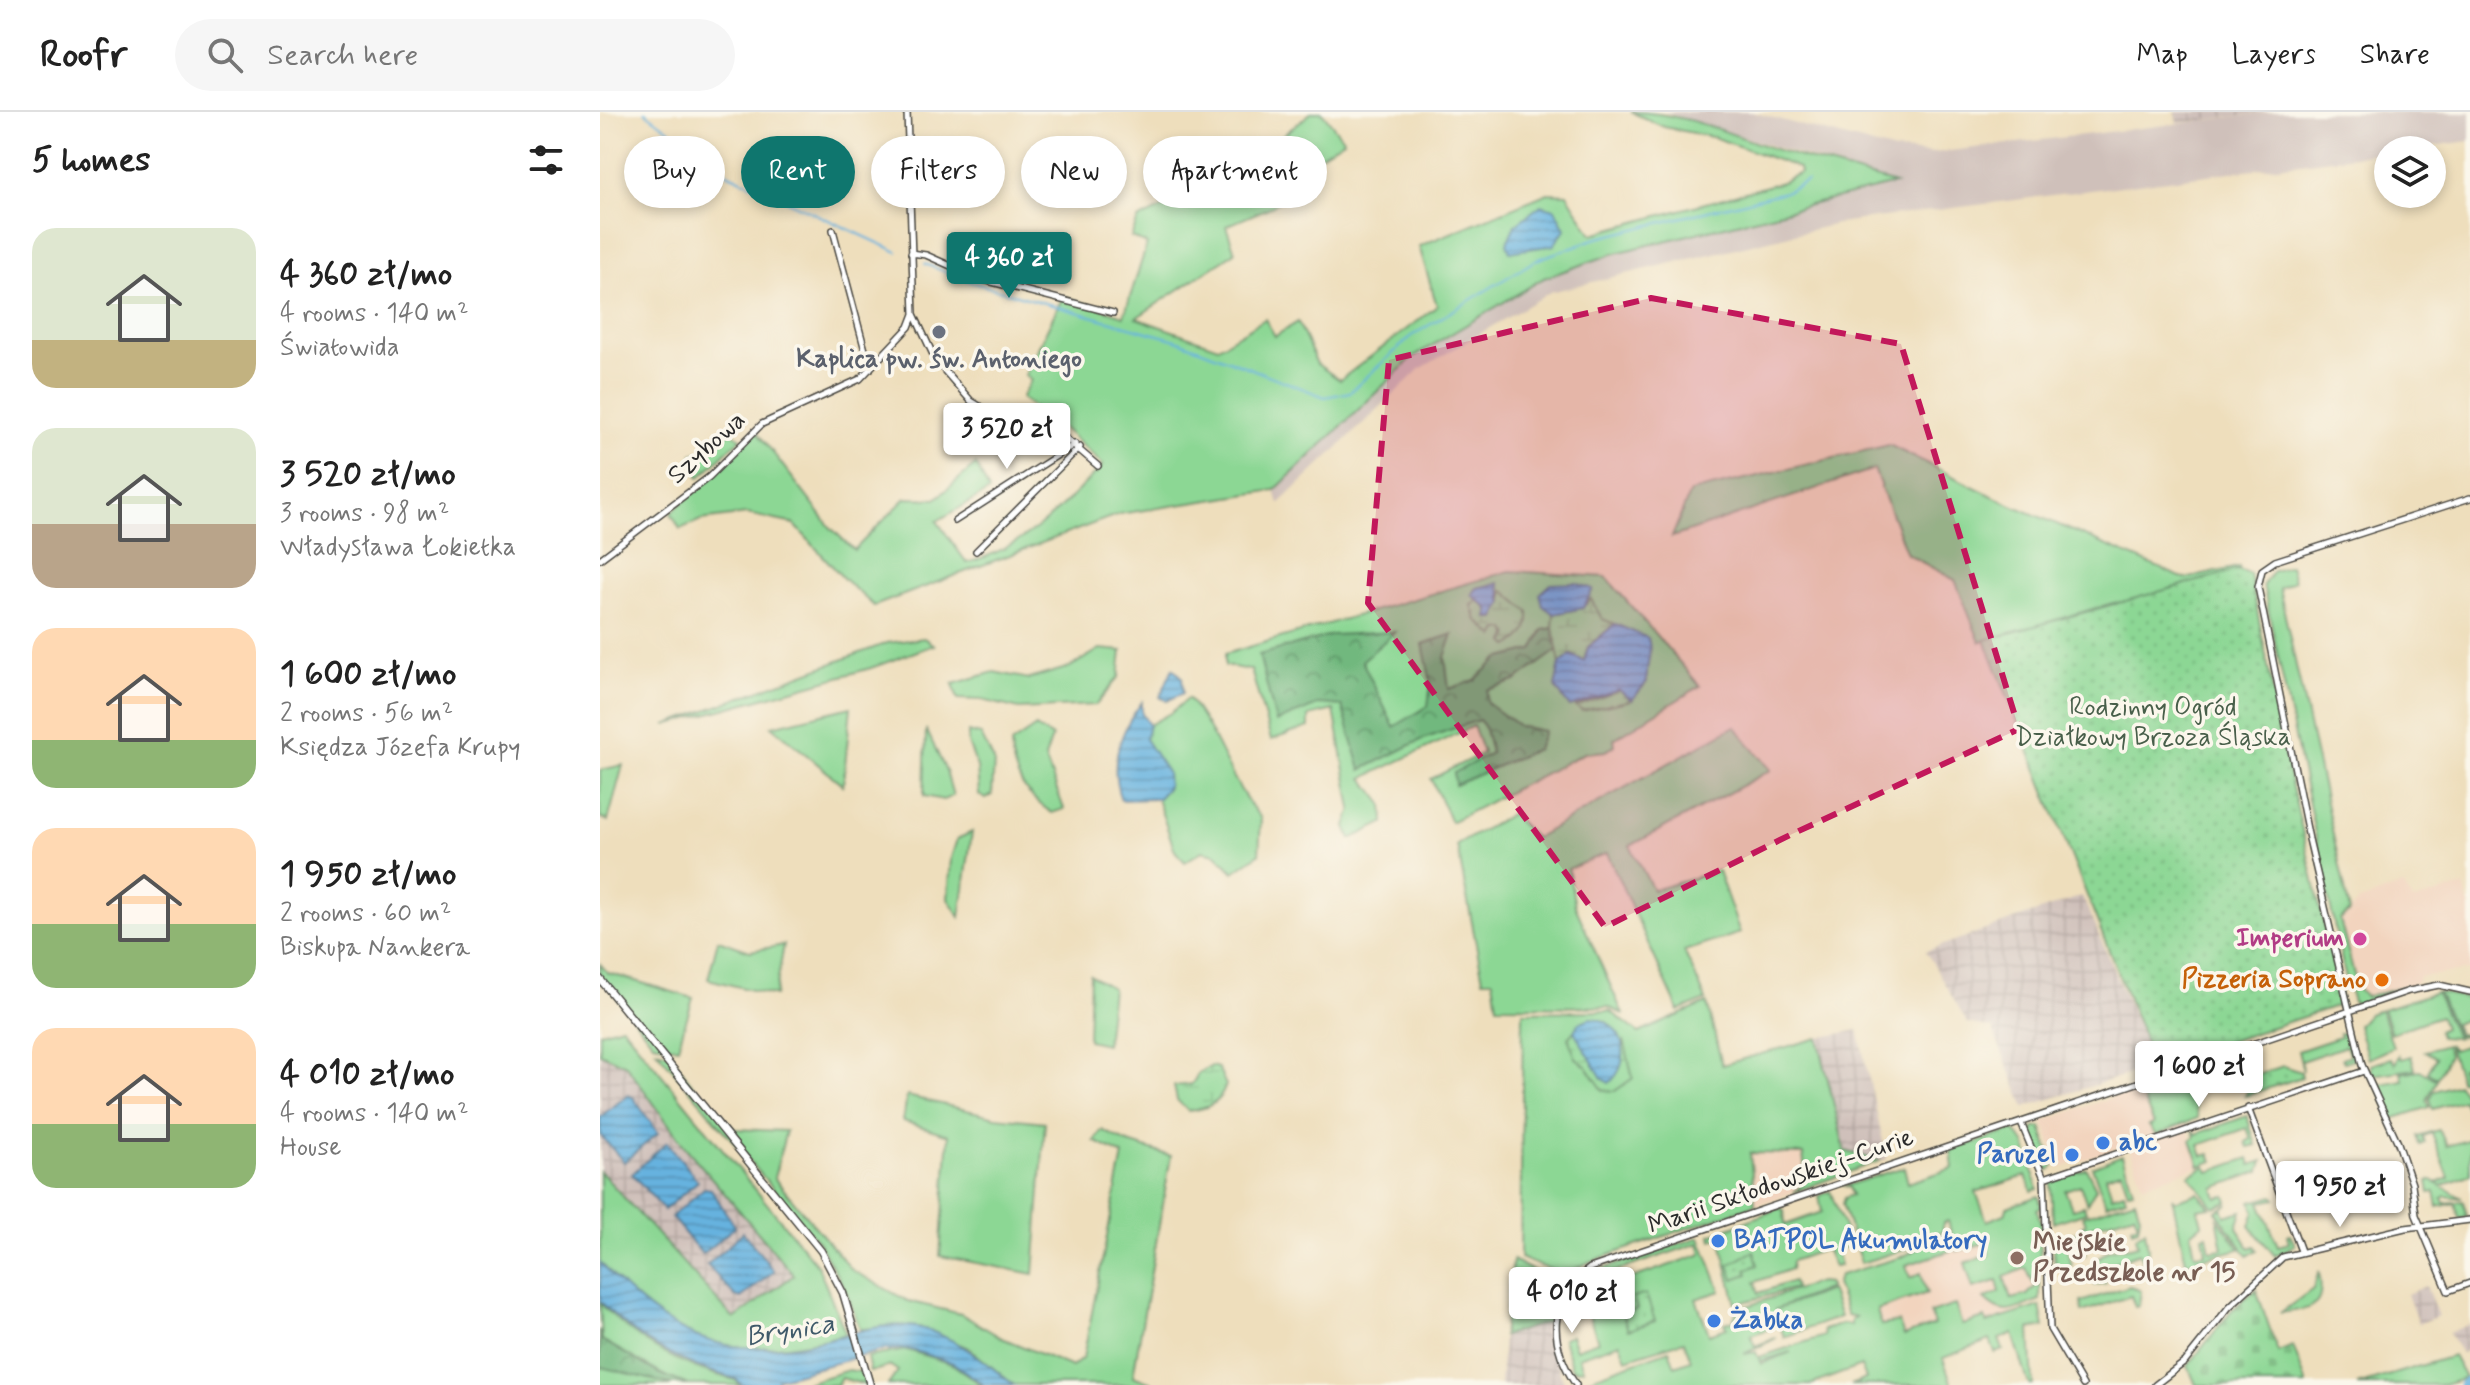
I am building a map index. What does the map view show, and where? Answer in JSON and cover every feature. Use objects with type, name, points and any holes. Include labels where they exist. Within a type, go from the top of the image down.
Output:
[{"type":"street","points":[[907,112],[914,314],[922,336],[940,367],[971,401],[1011,425],[1054,432],[1078,446],[1098,466]]},
{"type":"street","points":[[833,230],[870,370]]},
{"type":"street","points":[[911,253],[926,255],[980,279],[1113,313]]},
{"type":"street","name":"Szybowa","points":[[600,559],[709,477],[762,424],[851,387],[909,327],[914,314]]},
{"type":"street","points":[[909,327],[922,336]]},
{"type":"street","points":[[955,521],[1078,446]]},
{"type":"street","points":[[976,551],[1078,446]]},
{"type":"street","points":[[2470,498],[2275,561],[2262,570],[2259,578],[2292,759],[2364,1071],[2398,1143],[2422,1226],[2448,1291],[2470,1283]]},
{"type":"street","points":[[600,979],[821,1251],[843,1293],[870,1385]]},
{"type":"street","name":"Marii Skłodowskiej-Curie","points":[[1576,1385],[1558,1342],[1557,1316],[1559,1302],[1571,1284],[1590,1268],[2424,986],[2439,985],[2470,992]]},
{"type":"street","points":[[2044,1178],[2364,1071]]},
{"type":"street","points":[[2248,1108],[2301,1251]]},
{"type":"street","points":[[2021,1123],[2044,1178],[2048,1320],[2058,1347],[2083,1385]]},
{"type":"street","points":[[2155,1385],[2185,1362],[2229,1307],[2283,1257],[2422,1226],[2470,1220]]},
{"type":"highlighted area","points":[[1651,298],[1901,344],[2019,729],[1790,835],[1605,927],[1368,603],[1389,360]]},
{"type":"shaded area","points":[[1664,112],[1752,112],[1895,151],[1933,153],[2275,112],[2470,112],[2470,141],[2446,144],[2446,136],[2374,136],[2374,153],[1845,222],[1550,292],[1420,369],[1279,504],[1275,490],[1413,357],[1544,278],[1612,254],[1894,184]]},
{"type":"shaded area","points":[[2176,112],[2275,112],[2177,123]]},
{"type":"shaded area","points":[[2403,885],[2413,901],[2464,886],[2470,909],[2470,970],[2419,977],[2418,982],[2367,997],[2358,990],[2340,920],[2360,901]]},
{"type":"shaded area","points":[[2082,896],[2155,1066],[2025,1107],[1992,1028],[1967,1023],[1926,951]]},
{"type":"shaded area","points":[[1858,1030],[1887,1159],[1879,1161],[1845,1151],[1818,1038]]},
{"type":"shaded area","points":[[600,1053],[626,1065],[685,1147],[794,1275],[734,1320],[600,1171],[600,1135],[624,1162],[658,1133],[633,1097],[627,1095],[600,1117]]},
{"type":"shaded area","points":[[2140,1088],[2158,1134],[2186,1124],[2200,1166],[2143,1185],[2128,1144],[2060,1168],[2043,1121]]},
{"type":"shaded area","points":[[1749,1153],[1804,1154],[1806,1181],[1794,1192],[1755,1205]]},
{"type":"shaded area","points":[[2031,1222],[2042,1225],[2040,1300],[2011,1310],[2013,1315],[1925,1352],[1856,1318],[1843,1280],[1945,1237],[1983,1226]]},
{"type":"shaded area","points":[[2426,1286],[2438,1316],[2418,1324],[2407,1294]]},
{"type":"shaded area","points":[[1550,1321],[1560,1373],[1566,1385],[1500,1385],[1503,1336]]},
{"type":"shaded area","points":[[2470,1324],[2470,1349],[2461,1353],[2448,1333]]},
{"type":"green space","points":[[1312,112],[1322,112],[1344,140],[1327,151],[1327,136],[1282,136]]},
{"type":"green space","points":[[1631,112],[1686,119],[1790,154],[1895,184],[1612,254],[1544,278],[1413,357],[1275,490],[1119,514],[874,606],[844,579],[794,524],[747,514],[701,520],[680,529],[671,513],[757,432],[831,528],[854,550],[906,498],[936,499],[976,464],[989,491],[937,521],[967,563],[1026,536],[1057,511],[1103,465],[1065,430],[1021,398],[1031,380],[1025,375],[1063,296],[1124,316],[1147,244],[1131,237],[1138,220],[1162,208],[1268,208],[1226,226],[1235,252],[1136,318],[1218,347],[1265,319],[1275,336],[1298,322],[1317,364],[1340,380],[1437,306],[1419,246],[1548,193],[1567,194],[1592,234],[1782,182],[1800,173],[1799,168],[1716,138],[1664,127]]},
{"type":"green space","points":[[731,432],[741,438],[699,478],[693,454],[716,448],[716,440]]},
{"type":"green space","points":[[1889,445],[2005,502],[2185,579],[2239,567],[2240,571],[2142,600],[2113,603],[1980,642],[1955,580],[1907,554],[1874,469],[1672,537],[1690,492]]},
{"type":"green space","points":[[2290,566],[2294,581],[2279,588],[2350,912],[2340,920],[2358,990],[2367,997],[2402,987],[2360,1004],[2353,1002],[2344,971],[2263,585],[2273,571]]},
{"type":"green space","name":"Rodzinny Ogród Działkowy Brzoza Śląska","points":[[2237,570],[2250,574],[2289,774],[2340,993],[2339,1005],[2155,1066],[1985,640]]},
{"type":"green space","points":[[1510,571],[1606,577],[1700,686],[1614,739],[1615,745],[1606,751],[1584,753],[1451,822],[1431,779],[1483,753],[1473,726],[1363,778],[1383,804],[1384,823],[1351,839],[1346,826],[1352,809],[1334,710],[1309,716],[1309,727],[1271,740],[1251,670],[1225,666],[1225,654]]},
{"type":"green space","points":[[1503,590],[1529,612],[1525,633],[1509,646],[1505,642],[1509,636],[1506,629],[1499,630],[1495,637],[1476,619],[1472,605],[1478,600],[1489,609],[1503,603]]},
{"type":"green space","points":[[1591,599],[1602,619],[1615,624],[1588,647],[1584,661],[1571,655],[1560,664],[1553,628],[1554,614],[1582,608]]},
{"type":"green space","points":[[1553,628],[1559,649],[1515,681],[1487,690],[1487,703],[1519,726],[1544,731],[1537,749],[1455,785],[1454,773],[1491,753],[1484,726],[1479,720],[1423,739],[1361,770],[1342,706],[1320,704],[1276,722],[1259,655],[1332,635],[1395,632],[1362,661],[1394,727],[1428,706],[1431,683],[1423,644],[1453,634],[1445,657],[1449,689],[1475,680],[1498,659],[1533,650],[1543,630]]},
{"type":"green space","points":[[924,638],[934,645],[871,668],[666,725],[887,643]]},
{"type":"green space","points":[[1100,649],[1122,651],[1119,677],[1096,705],[1019,709],[982,700],[958,699],[953,684],[994,672],[1029,679],[1070,667]]},
{"type":"green space","points":[[1620,690],[1632,700],[1582,711],[1576,707]]},
{"type":"green space","points":[[1188,698],[1208,727],[1240,789],[1261,818],[1259,854],[1234,872],[1216,854],[1202,851],[1185,862],[1175,851],[1157,799],[1168,787],[1145,739],[1149,725],[1172,712]]},
{"type":"green space","points":[[851,707],[843,785],[772,726]]},
{"type":"green space","points":[[1735,726],[1771,770],[1630,846],[1653,890],[1718,871],[1740,933],[1684,951],[1706,1000],[1679,1011],[1607,853],[1568,869],[1575,906],[1623,1014],[1608,1007],[1497,1006],[1493,980],[1483,980],[1457,845],[1511,814],[1535,838]]},
{"type":"green space","points":[[1036,727],[1052,737],[1045,758],[1064,809],[1052,813],[1027,792],[1014,766],[1011,744]]},
{"type":"green space","points":[[926,729],[946,771],[953,796],[943,800],[924,796]]},
{"type":"green space","points":[[968,732],[981,735],[994,761],[992,795],[986,799],[979,795],[977,767],[968,743]]},
{"type":"green space","points":[[623,765],[608,821],[600,818],[600,770]]},
{"type":"green space","points":[[972,832],[960,917],[948,899],[951,858],[957,839]]},
{"type":"green space","points":[[718,940],[750,951],[784,945],[775,996],[708,979]]},
{"type":"green space","points":[[600,964],[608,973],[693,998],[678,1047],[653,1043],[600,976]]},
{"type":"green space","points":[[1090,975],[1112,988],[1106,1044],[1088,1040]]},
{"type":"green space","points":[[2436,992],[2456,1038],[2440,1037],[2438,1031],[2444,1028],[2440,1016],[2391,1033],[2383,1009]]},
{"type":"green space","points":[[2438,992],[2470,999],[2470,1018],[2454,1024],[2458,1034],[2465,1035],[2458,1037]]},
{"type":"green space","points":[[1707,1003],[1722,1065],[1818,1038],[1845,1151],[1879,1161],[1794,1192],[1806,1181],[1803,1154],[1750,1153],[1755,1205],[1571,1270],[1555,1270],[1520,1258],[1523,1012],[1610,1011],[1639,1033]]},
{"type":"green space","points":[[2381,1010],[2393,1047],[2368,1059],[2358,1025],[2368,1014]]},
{"type":"green space","points":[[622,1026],[818,1266],[846,1334],[772,1347],[740,1347],[710,1341],[682,1330],[654,1313],[627,1291],[600,1262],[600,1171],[734,1319],[794,1275],[685,1147],[626,1065],[600,1053],[600,1032]]},
{"type":"green space","points":[[1574,1031],[1582,1039],[1602,1078],[1621,1063],[1624,1040],[1633,1078],[1615,1091],[1603,1090],[1587,1067],[1576,1058],[1568,1038]]},
{"type":"green space","points":[[2339,1033],[2346,1033],[2355,1059],[2344,1062],[2342,1058],[2350,1055],[2346,1046],[2301,1061],[2303,1071],[2298,1051],[2340,1037]]},
{"type":"green space","points":[[2448,1044],[2453,1050],[2470,1044],[2470,1064],[2461,1068],[2465,1081],[2460,1080]]},
{"type":"green space","points":[[2446,1045],[2449,1055],[2437,1078],[2428,1072],[2436,1058],[2425,1051]]},
{"type":"green space","points":[[656,1050],[669,1053],[696,1089],[734,1129],[786,1131],[774,1178],[852,1270],[908,1301],[961,1314],[1002,1338],[1072,1367],[1083,1358],[1123,1155],[1094,1141],[1102,1130],[1125,1142],[1171,1156],[1133,1376],[1157,1385],[1014,1385],[969,1348],[919,1327],[860,1329],[846,1291],[819,1243]]},
{"type":"green space","points":[[2399,1055],[2401,1059],[2411,1056],[2415,1069],[2372,1075],[2371,1065],[2391,1058],[2395,1064]]},
{"type":"green space","points":[[1211,1066],[1218,1068],[1226,1085],[1220,1097],[1201,1109],[1188,1111],[1177,1100],[1174,1086],[1192,1084],[1198,1074]]},
{"type":"green space","points":[[2283,1066],[2301,1072],[2302,1077],[2245,1096],[2254,1076]]},
{"type":"green space","points":[[2420,1070],[2437,1080],[2427,1100],[2430,1107],[2392,1119],[2376,1080],[2381,1084],[2403,1080],[2401,1073]]},
{"type":"green space","points":[[2187,1076],[2198,1118],[2156,1135],[2149,1126],[2154,1124],[2140,1092]]},
{"type":"green space","points":[[2458,1084],[2467,1098],[2467,1110],[2463,1100],[2433,1109],[2430,1099],[2434,1091]]},
{"type":"green space","points":[[907,1096],[996,1117],[1045,1122],[1034,1274],[940,1256],[949,1135],[903,1121]]},
{"type":"green space","points":[[2247,1116],[2256,1145],[2248,1147],[2246,1142],[2251,1139],[2247,1128],[2199,1145],[2203,1156],[2210,1154],[2213,1161],[2200,1166],[2191,1140],[2195,1137],[2193,1130],[2196,1134]]},
{"type":"green space","points":[[2041,1127],[2054,1166],[2049,1171],[2032,1134],[2034,1128]]},
{"type":"green space","points":[[2014,1130],[2025,1143],[2038,1189],[2032,1191],[2026,1176],[1976,1192],[1987,1221],[2005,1214],[2007,1207],[2039,1196],[2040,1279],[2033,1283],[2026,1268],[2004,1277],[2011,1299],[2027,1295],[2040,1282],[2040,1300],[2004,1311],[1984,1299],[2000,1292],[1997,1281],[1973,1288],[1965,1263],[1989,1255],[1985,1243],[1956,1251],[1948,1221],[1943,1223],[1943,1231],[1909,1248],[1861,1263],[1842,1204],[1844,1198],[1852,1195],[1849,1187],[1845,1186],[1904,1167],[1908,1183],[1953,1168],[1951,1150]]},
{"type":"green space","points":[[2439,1130],[2447,1146],[2470,1139],[2470,1174],[2442,1186],[2436,1183],[2449,1178],[2432,1133],[2423,1136],[2425,1143],[2421,1145],[2418,1136]]},
{"type":"green space","points":[[2122,1155],[2133,1190],[2128,1191],[2121,1171],[2106,1176],[2112,1196],[2124,1192],[2126,1198],[2106,1204],[2092,1167]]},
{"type":"green space","points":[[2249,1158],[2251,1165],[2263,1161],[2260,1171],[2214,1188],[2217,1198],[2226,1196],[2228,1202],[2214,1207],[2189,1175],[2206,1166],[2209,1172]]},
{"type":"green space","points":[[2086,1168],[2096,1188],[2087,1204],[2080,1185],[2065,1190],[2072,1209],[2084,1206],[2086,1212],[2053,1223],[2051,1183]]},
{"type":"green space","points":[[2432,1180],[2462,1198],[2445,1196],[2442,1199],[2444,1203],[2463,1201],[2467,1216],[2459,1218],[2455,1203],[2438,1207],[2435,1192],[2430,1193],[2428,1181]]},
{"type":"green space","points":[[1830,1191],[1851,1245],[1836,1250],[1840,1265],[1834,1267],[1826,1249],[1792,1261],[1791,1269],[1755,1282],[1759,1293],[1793,1281],[1795,1288],[1736,1304],[1720,1237],[1712,1240],[1711,1235],[1780,1208],[1784,1210],[1785,1225],[1822,1212],[1819,1196]]},
{"type":"green space","points":[[2198,1193],[2210,1207],[2198,1209],[2202,1224],[2191,1233],[2195,1254],[2206,1253],[2203,1236],[2207,1235],[2210,1251],[2223,1249],[2217,1217],[2240,1249],[2186,1262],[2172,1197],[2175,1201]]},
{"type":"green space","points":[[2273,1196],[2276,1199],[2260,1202],[2278,1246],[2289,1243],[2287,1235],[2290,1234],[2295,1245],[2275,1256],[2250,1226],[2255,1211],[2251,1202]]},
{"type":"green space","points":[[2135,1199],[2140,1216],[2138,1228],[2133,1230],[2132,1226],[2138,1224],[2134,1213],[2082,1229],[2081,1226],[2086,1224],[2083,1216]]},
{"type":"green space","points":[[2229,1204],[2222,1208],[2225,1216],[2242,1211],[2237,1228],[2250,1248],[2255,1246],[2257,1250],[2248,1256],[2216,1211]]},
{"type":"green space","points":[[2145,1230],[2148,1249],[2146,1270],[2138,1270],[2137,1266],[2143,1263],[2139,1253],[2093,1271],[2097,1281],[2104,1279],[2106,1283],[2095,1285],[2091,1266],[2111,1249],[2138,1245],[2136,1236]]},
{"type":"green space","points":[[2080,1231],[2086,1256],[2079,1238],[2065,1243],[2072,1265],[2055,1268],[2053,1241]]},
{"type":"green space","points":[[1943,1235],[1950,1251],[1906,1265],[1910,1278],[1921,1273],[1927,1293],[1877,1310],[1881,1325],[1899,1322],[1904,1336],[1934,1325],[1930,1313],[1955,1305],[1962,1325],[1985,1318],[1987,1323],[2040,1306],[2044,1327],[2030,1329],[2033,1385],[2029,1385],[2013,1334],[1999,1339],[2003,1350],[1995,1353],[1990,1340],[1943,1358],[1952,1385],[1851,1385],[1866,1379],[1861,1366],[1810,1385],[1582,1385],[1585,1380],[1669,1350],[1675,1366],[1691,1360],[1684,1341],[1626,1359],[1620,1343],[1579,1357],[1583,1369],[1572,1369],[1563,1338],[1571,1335],[1576,1349],[1598,1341],[1588,1313],[1561,1321],[1566,1300],[1589,1275],[1596,1281],[1591,1283],[1595,1291],[1702,1254],[1699,1243],[1605,1275],[1602,1269],[1700,1237],[1721,1291],[1696,1299],[1709,1334],[1727,1328],[1725,1323],[1733,1321],[1738,1309],[1819,1282],[1828,1283],[1829,1288],[1774,1310],[1830,1290],[1840,1317],[1784,1337],[1780,1325],[1751,1335],[1755,1346],[1776,1338],[1744,1354],[1756,1352],[1761,1364],[1791,1352],[1761,1361],[1759,1357],[1824,1336],[1823,1330],[1843,1324],[1851,1326],[1851,1320],[1856,1317],[1847,1315],[1836,1284],[1840,1275],[1902,1257]]},
{"type":"green space","points":[[1754,1251],[1758,1265],[1746,1269],[1748,1274],[1734,1279],[1729,1265]]},
{"type":"green space","points":[[1513,1260],[1559,1285],[1548,1308],[1550,1321],[1503,1336]]},
{"type":"green space","points":[[2319,1271],[2320,1293],[2314,1305],[2280,1313],[2313,1289]]},
{"type":"green space","points":[[2130,1286],[2141,1291],[2139,1306],[2135,1307],[2131,1296],[2082,1312],[2081,1302]]},
{"type":"green space","points":[[2256,1289],[2278,1352],[2293,1346],[2307,1385],[2196,1385],[2188,1366],[2231,1311]]},
{"type":"green space","points":[[1646,1294],[1655,1321],[1628,1330],[1623,1315],[1637,1309],[1633,1298]]},
{"type":"green space","points":[[600,1303],[630,1330],[662,1352],[715,1375],[735,1380],[740,1385],[688,1385],[674,1381],[602,1340]]},
{"type":"green space","points":[[600,1331],[602,1340],[660,1374],[688,1385],[655,1381],[600,1367]]},
{"type":"green space","points":[[907,1350],[952,1364],[982,1385],[888,1385],[898,1371],[891,1366],[870,1372],[867,1357]]},
{"type":"green space","points":[[2453,1356],[2465,1378],[2444,1385],[2357,1385]]},
{"type":"green space","points":[[600,1367],[637,1373],[672,1385],[600,1385]]},
{"type":"green space","points":[[848,1370],[861,1372],[866,1385],[841,1378],[837,1385],[800,1385]]},
{"type":"water","points":[[1541,205],[1555,209],[1565,229],[1554,245],[1510,252],[1507,243],[1515,225]]},
{"type":"water","points":[[1499,583],[1503,603],[1495,618],[1488,618],[1489,609],[1472,595],[1477,588]]},
{"type":"water","points":[[1576,583],[1593,589],[1583,608],[1554,614],[1543,606],[1540,594],[1551,584]]},
{"type":"water","points":[[1615,624],[1648,638],[1647,682],[1632,700],[1619,690],[1570,707],[1555,687],[1560,664],[1571,655],[1584,661],[1588,647]]},
{"type":"water","points":[[1173,668],[1182,677],[1183,693],[1167,701],[1160,697]]},
{"type":"water","points":[[1142,702],[1142,714],[1149,725],[1145,739],[1167,772],[1168,787],[1157,799],[1121,800],[1116,774],[1118,749]]},
{"type":"water","points":[[1590,1018],[1602,1020],[1611,1026],[1622,1043],[1622,1065],[1609,1083],[1602,1078],[1574,1031],[1579,1023]]},
{"type":"water","points":[[628,1095],[633,1097],[658,1133],[624,1162],[600,1135],[600,1117]]},
{"type":"water","points":[[667,1142],[698,1181],[664,1210],[632,1174]]},
{"type":"water","points":[[704,1188],[711,1189],[735,1227],[702,1254],[671,1217]]},
{"type":"water","points":[[743,1232],[774,1271],[741,1298],[735,1296],[707,1265]]},
{"type":"water","points":[[600,1262],[647,1308],[697,1337],[724,1345],[785,1347],[870,1328],[908,1326],[934,1332],[959,1344],[1014,1385],[984,1385],[953,1363],[908,1349],[883,1350],[777,1379],[777,1385],[742,1385],[736,1379],[679,1359],[630,1329],[600,1301]]},
{"type":"waterway","points":[[645,112],[729,174],[898,252]]},
{"type":"waterway","points":[[925,264],[974,283],[1176,340],[1325,397],[1350,392],[1413,335],[1536,260],[1594,239],[1785,192],[1807,181]]},
{"type":"waterway","name":"Brynica","points":[[2463,1385],[2470,1382]]},
{"type":"place","name":"Kaplica pw. św. Antoniego","points":[[939,332]]},
{"type":"place","name":"Imperium","points":[[2360,939]]},
{"type":"place","name":"Pizzeria Soprano","points":[[2382,980]]},
{"type":"place","name":"abc","points":[[2103,1143]]},
{"type":"place","name":"Paruzel","points":[[2072,1155]]},
{"type":"place","name":"BATPOL Akumulatory","points":[[1718,1241]]},
{"type":"place","name":"Miejskie Przedszkole nr 15","points":[[2017,1258]]},
{"type":"place","name":"Żabka","points":[[1714,1321]]}]
